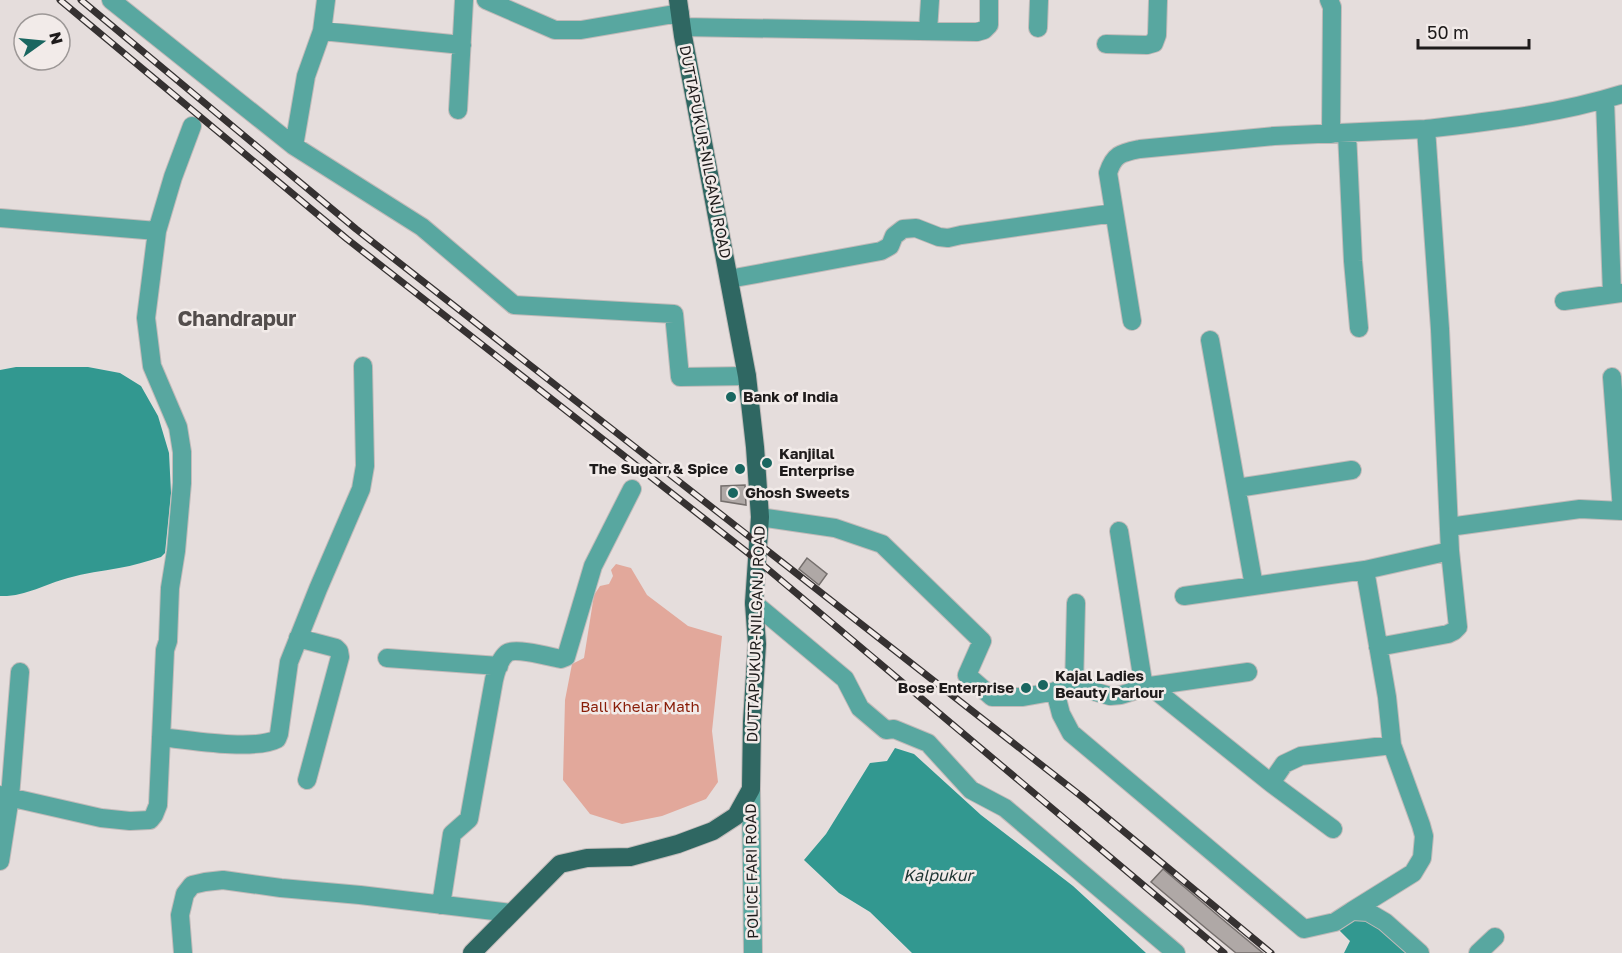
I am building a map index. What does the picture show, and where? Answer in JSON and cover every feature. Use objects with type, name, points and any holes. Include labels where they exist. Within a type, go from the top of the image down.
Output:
[{"type":"main road","name":"DUTTAPUKUR-NILGANJ ROAD","points":[[472,953],[560,864],[587,858],[630,857],[678,844],[713,831],[736,816],[751,789],[756,644],[754,603],[760,517],[755,447],[747,376],[680,13]]},
{"type":"street","points":[[111,0],[294,146],[422,227],[514,305],[674,314],[680,377],[747,376]]},
{"type":"street","points":[[294,146],[306,76],[322,31],[326,0]]},
{"type":"street","points":[[458,110],[464,0]]},
{"type":"street","points":[[486,0],[555,30],[567,31],[680,13],[928,31],[977,32],[989,25],[989,0]]},
{"type":"street","points":[[928,31],[930,0]]},
{"type":"street","points":[[1038,28],[1040,0]]},
{"type":"street","points":[[1106,44],[1154,44],[1157,35],[1158,0]]},
{"type":"street","points":[[1329,0],[1332,7],[1339,133],[1359,328]]},
{"type":"street","points":[[322,31],[462,45]]},
{"type":"street","points":[[1132,321],[1108,173],[1112,161],[1123,153],[1140,149],[1274,136],[1426,129],[1522,118],[1613,97],[1617,293],[1564,301]]},
{"type":"street","points":[[5,796],[101,818],[130,821],[150,820],[158,805],[165,650],[168,641],[170,588],[182,483],[182,452],[178,427],[152,366],[146,318],[157,231],[173,177],[192,126]]},
{"type":"street","points":[[1378,647],[1448,634],[1458,627],[1450,551],[1440,329],[1426,129]]},
{"type":"street","points":[[729,279],[881,251],[890,246],[894,236],[903,229],[916,228],[948,238],[1114,213]]},
{"type":"street","points":[[0,218],[157,231]]},
{"type":"street","points":[[1210,340],[1254,586]]},
{"type":"street","points":[[161,737],[225,744],[265,743],[277,739],[290,662],[298,638],[361,489],[365,466],[363,366]]},
{"type":"street","points":[[1449,527],[1580,509],[1622,510],[1612,376]]},
{"type":"street","points":[[1237,488],[1352,470]]},
{"type":"street","points":[[441,905],[452,834],[469,819],[494,680],[499,666],[508,652],[515,650],[561,659],[566,657],[593,566],[632,489]]},
{"type":"street","points":[[760,517],[836,528],[882,544],[982,641],[968,675],[992,697],[1023,697],[1074,688],[1110,696],[1121,695],[1147,687],[1248,672]]},
{"type":"street","points":[[1119,531],[1147,687],[1333,829]]},
{"type":"street","points":[[1184,596],[1365,570],[1450,551]]},
{"type":"street","points":[[1055,692],[1061,714],[1071,733],[1304,928],[1335,922],[1413,873],[1422,858],[1424,836],[1392,745],[1387,697],[1365,570]]},
{"type":"street","points":[[754,603],[844,679],[860,708],[886,730],[894,729],[928,743],[971,790],[1005,808],[1176,953]]},
{"type":"street","points":[[1074,688],[1076,603]]},
{"type":"street","points":[[298,638],[336,648],[340,657],[307,780]]},
{"type":"street","points":[[387,658],[499,666]]},
{"type":"street","points":[[0,861],[5,796],[20,672]]},
{"type":"street","points":[[1271,783],[1284,764],[1291,759],[1392,745]]},
{"type":"street","name":"POLICE FARI ROAD","points":[[751,789],[753,953]]},
{"type":"street","points":[[183,953],[180,915],[185,894],[192,885],[205,882],[223,880],[511,913]]},
{"type":"street","points":[[1352,911],[1368,912],[1385,922],[1420,953]]},
{"type":"street","points":[[1478,953],[1495,937]]},
{"type":"green space","name":"Ball Khelar Math","points":[[616,564],[631,568],[647,595],[688,626],[722,636],[712,731],[718,782],[706,799],[662,816],[622,824],[590,814],[563,780],[565,700],[572,664],[584,658],[594,595],[600,586],[609,584],[613,576],[611,570]]},
{"type":"water","points":[[16,367],[88,367],[120,373],[141,386],[158,416],[169,453],[171,493],[165,553],[161,557],[130,566],[74,576],[18,594],[0,596],[0,370]]},
{"type":"water","name":"Kalpukur","points":[[895,748],[914,754],[981,815],[1073,886],[1146,953],[912,953],[870,912],[839,893],[804,860],[826,834],[870,763],[887,761]]},
{"type":"water","points":[[1367,917],[1405,949],[1406,953],[1344,953],[1350,941],[1339,930],[1353,918]]},
{"type":"building","name":"Ghosh Sweets","points":[[745,485],[746,505],[721,501],[721,486]]},
{"type":"building","points":[[807,558],[827,574],[819,585],[799,569]]},
{"type":"building","points":[[1163,869],[1263,953],[1236,953],[1208,930],[1151,882]]},
{"type":"railway","points":[[60,0],[347,239],[757,560],[1224,953]]},
{"type":"railway","points":[[81,0],[356,229],[1081,796],[1271,953]]},
{"type":"place","name":"Bank of India","points":[[731,397]]},
{"type":"place","name":"Kanjilal Enterprise","points":[[767,463]]},
{"type":"place","name":"The Sugarr & Spice","points":[[740,469]]},
{"type":"place","name":"Ghosh Sweets","points":[[733,493]]},
{"type":"place","name":"Kajal Ladies Beauty Parlour","points":[[1043,685]]},
{"type":"place","name":"Bose Enterprise","points":[[1026,688]]},
{"type":"district","name":"Chandrapur","points":[[237,319]]}]
